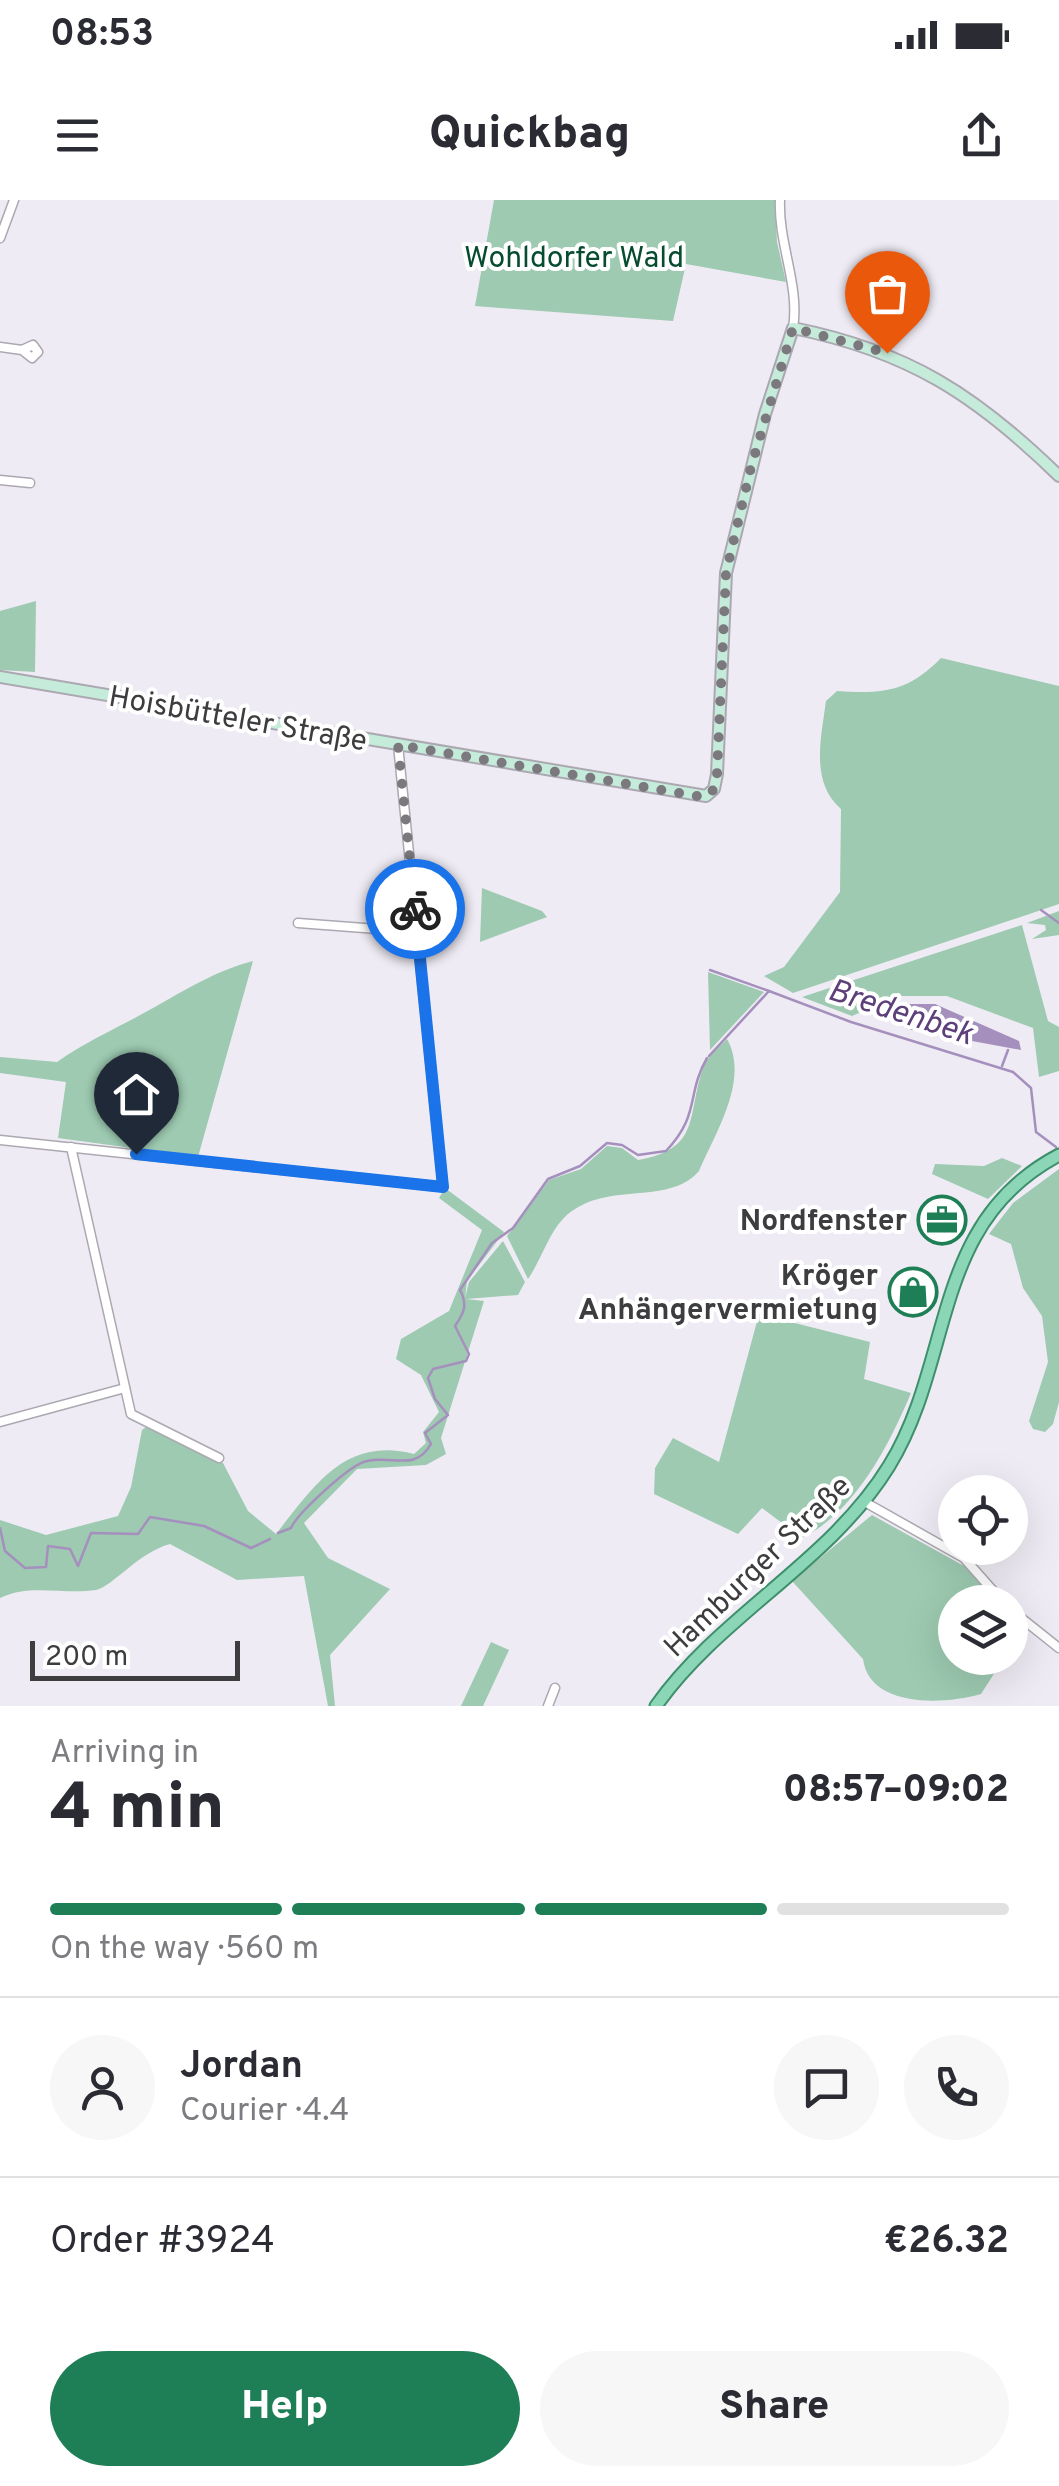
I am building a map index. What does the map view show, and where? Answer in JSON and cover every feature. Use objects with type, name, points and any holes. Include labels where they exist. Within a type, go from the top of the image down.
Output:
[{"type":"main road","name":"Hamburger Straße","points":[[656,1706],[690,1665],[863,1502],[890,1465],[911,1424],[950,1290],[972,1238],[1008,1193],[1057,1156]]},
{"type":"street","points":[[0,238],[14,200]]},
{"type":"street","points":[[780,200],[782,246],[795,314],[793,328],[852,342],[924,369],[997,418],[1059,476]]},
{"type":"street","name":"Hoisbütteler Straße","points":[[0,677],[697,796],[712,793],[717,774],[726,573],[761,430],[793,328]]},
{"type":"street","points":[[0,346],[22,350]]},
{"type":"street","points":[[0,480],[30,483]]},
{"type":"street","points":[[0,1140],[443,1187],[398,745]]},
{"type":"street","points":[[298,923],[417,932]]},
{"type":"street","points":[[70,1147],[135,1419],[219,1458]]},
{"type":"street","points":[[0,1422],[125,1388]]},
{"type":"street","points":[[863,1502],[964,1558],[988,1585]]},
{"type":"street","points":[[1028,1623],[1059,1648]]},
{"type":"street","points":[[548,1706],[555,1688]]},
{"type":"green space","name":"Wohldorfer Wald","points":[[494,200],[775,200],[777,242],[786,282],[686,264],[673,321],[475,306]]},
{"type":"green space","points":[[36,601],[35,672],[0,670],[0,611]]},
{"type":"green space","points":[[941,658],[1059,686],[1059,904],[793,993],[764,976],[784,967],[840,892],[841,809],[831,798],[821,773],[826,701],[837,691],[881,691],[906,684]]},
{"type":"green space","points":[[482,888],[542,911],[547,917],[480,942]]},
{"type":"green space","points":[[1059,911],[1059,935],[1032,939],[1046,930],[1045,925],[1027,923]]},
{"type":"green space","points":[[1022,925],[1048,1021],[1059,1027],[1059,1071],[1039,1077],[1033,1028],[947,996],[897,996],[852,1016],[802,997]]},
{"type":"green space","points":[[253,961],[198,1157],[58,1138],[66,1082],[0,1073],[0,1057],[57,1062],[202,981]]},
{"type":"green space","points":[[708,972],[764,992],[710,1050]]},
{"type":"green space","points":[[727,1039],[735,1072],[732,1089],[699,1171],[670,1188],[597,1199],[579,1207],[558,1225],[528,1279],[507,1236],[549,1180],[581,1169],[607,1146],[622,1148],[638,1160],[672,1148],[688,1129],[704,1066]]},
{"type":"green space","points":[[1002,1158],[1022,1166],[988,1199],[932,1174],[935,1164],[984,1166]]},
{"type":"green space","points":[[1059,1169],[1059,1402],[1053,1424],[1045,1432],[1033,1429],[1029,1421],[1048,1362],[1042,1316],[1023,1288],[1011,1244],[989,1234],[1013,1203]]},
{"type":"green space","points":[[445,1188],[504,1232],[467,1281],[465,1298],[469,1282],[503,1241],[525,1282],[518,1295],[466,1299],[484,1301],[441,1438],[446,1454],[426,1465],[357,1469],[304,1523],[328,1558],[390,1589],[330,1655],[335,1706],[328,1706],[304,1576],[237,1580],[170,1544],[148,1554],[96,1590],[23,1591],[0,1598],[0,1520],[46,1535],[118,1516],[131,1487],[142,1430],[146,1427],[223,1463],[248,1511],[276,1534],[333,1469],[369,1452],[414,1454],[426,1443],[423,1432],[439,1412],[421,1375],[396,1359],[401,1339],[449,1311],[482,1230],[439,1198]]},
{"type":"green space","points":[[759,1314],[870,1342],[864,1379],[911,1393],[869,1475],[839,1511],[802,1538],[762,1508],[738,1534],[654,1494],[655,1468],[673,1438],[719,1462]]},
{"type":"green space","points":[[872,1515],[938,1552],[938,1565],[964,1566],[981,1585],[938,1585],[938,1675],[993,1675],[981,1694],[964,1698],[927,1701],[892,1694],[878,1686],[863,1659],[792,1581]]},
{"type":"green space","points":[[491,1642],[509,1650],[483,1706],[461,1706]]},
{"type":"water","points":[[900,1004],[935,1004],[1019,1041],[1021,1050],[907,1029],[895,1020]]},
{"type":"waterway","points":[[1041,910],[1059,923]]},
{"type":"waterway","points":[[710,970],[769,991]]},
{"type":"waterway","name":"Bredenbek","points":[[709,1056],[769,991],[851,1022],[1013,1072],[1031,1088],[1036,1132],[1056,1147]]},
{"type":"waterway","points":[[1002,1066],[1008,1050]]},
{"type":"waterway","name":"Bredenbek","points":[[278,1533],[291,1528],[325,1490],[359,1464],[411,1460],[425,1453],[431,1444],[425,1433],[448,1415],[435,1399],[428,1378],[433,1369],[466,1361],[469,1354],[455,1326],[464,1309],[460,1290],[492,1243],[513,1228],[548,1179],[580,1166],[607,1143],[622,1145],[638,1155],[666,1151],[689,1115],[707,1058]]},
{"type":"waterway","name":"Bredenbek","points":[[0,1528],[5,1551],[25,1568],[46,1567],[48,1546],[70,1549],[78,1566],[91,1533],[138,1534],[150,1517],[204,1526],[251,1548],[270,1539]]},
{"type":"way so far","points":[[415,909],[398,745],[697,796],[712,793],[717,774],[726,573],[765,414],[793,328],[887,353]]},
{"type":"place","name":"Nordfenster","points":[[942,1220]]},
{"type":"place","name":"Kröger Anhängervermietung","points":[[913,1292]]},
{"type":"route","points":[[136,1154],[436,1190],[443,1187],[415,909]]}]
